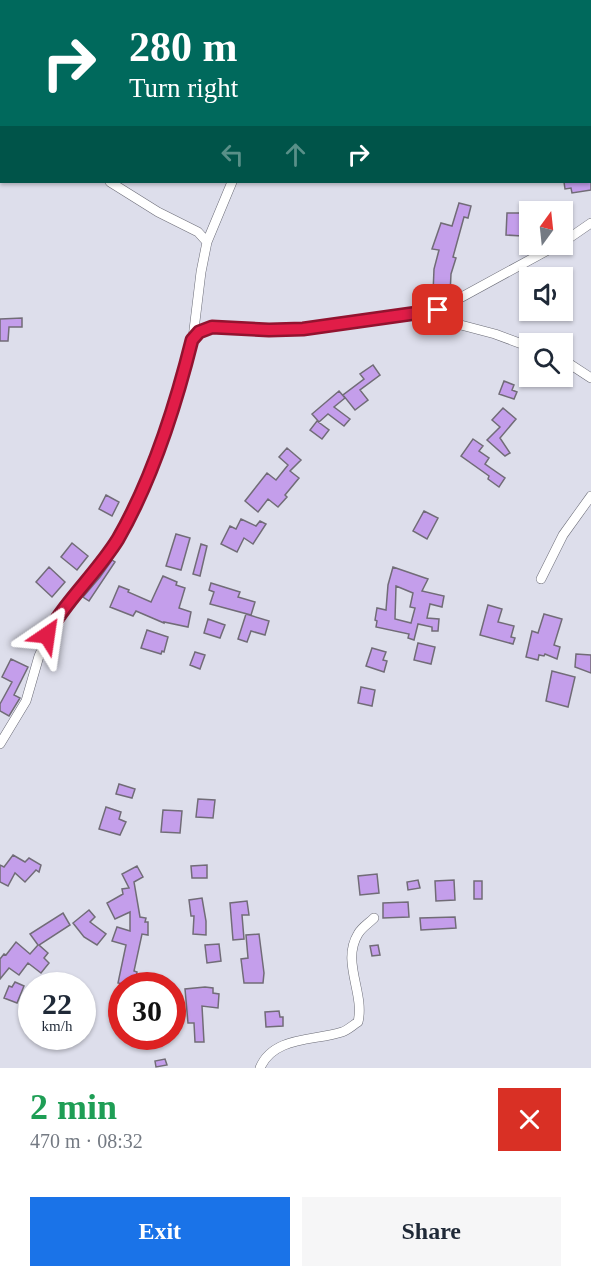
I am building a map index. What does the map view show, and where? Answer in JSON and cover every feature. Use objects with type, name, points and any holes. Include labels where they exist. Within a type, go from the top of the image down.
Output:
[{"type":"street","points":[[112,183],[158,213],[198,232],[207,242]]},
{"type":"street","points":[[0,744],[26,701],[39,656],[57,616],[95,573],[117,539],[140,495],[165,433],[192,340],[207,242],[232,183]]},
{"type":"street","points":[[573,236],[591,223]]},
{"type":"street","points":[[192,340],[199,332],[212,327],[303,329],[438,310],[540,255]]},
{"type":"street","points":[[417,313],[519,343]]},
{"type":"street","points":[[573,366],[591,378]]},
{"type":"street","points":[[541,579],[563,535],[591,496]]},
{"type":"street","points":[[260,1068],[263,1060],[285,1044],[345,1031],[358,1022],[361,1009],[354,980],[352,952],[358,934],[375,918]]},
{"type":"building","points":[[564,183],[591,183],[591,190],[572,193],[571,188],[565,189]]},
{"type":"building","points":[[459,203],[471,206],[468,218],[464,217],[453,257],[456,258],[451,274],[450,294],[433,293],[434,269],[439,250],[432,249],[441,223],[452,226]]},
{"type":"building","points":[[507,213],[519,213],[519,236],[506,235]]},
{"type":"building","points":[[22,318],[22,327],[9,327],[8,341],[0,341],[0,319]]},
{"type":"building","points":[[373,365],[380,375],[360,390],[368,400],[355,410],[343,395],[364,379],[360,374]]},
{"type":"building","points":[[504,381],[514,385],[512,390],[517,392],[514,399],[499,394]]},
{"type":"building","points":[[339,391],[345,398],[334,407],[350,419],[344,426],[328,414],[319,422],[312,414]]},
{"type":"building","points":[[503,408],[516,419],[500,438],[510,453],[505,456],[487,440],[500,427],[492,420]]},
{"type":"building","points":[[317,421],[329,430],[322,439],[310,430]]},
{"type":"building","points":[[473,439],[483,446],[479,451],[489,458],[485,464],[505,478],[499,487],[488,479],[489,476],[461,456]]},
{"type":"building","points":[[287,448],[301,460],[290,471],[299,478],[278,507],[268,499],[258,512],[245,501],[267,473],[276,480],[288,465],[279,457]]},
{"type":"building","points":[[106,495],[119,502],[112,516],[99,509]]},
{"type":"building","points":[[424,511],[438,518],[427,539],[413,531]]},
{"type":"building","points":[[241,519],[256,526],[260,521],[266,524],[253,544],[244,538],[237,552],[221,544],[230,526],[236,529]]},
{"type":"building","points":[[176,534],[190,538],[181,570],[166,566]]},
{"type":"building","points":[[72,543],[88,556],[77,570],[61,557]]},
{"type":"building","points":[[201,544],[207,546],[200,576],[193,574]]},
{"type":"building","points":[[112,560],[115,562],[89,601],[83,597],[100,577]]},
{"type":"building","points":[[49,567],[65,582],[52,597],[36,582]]},
{"type":"building","points":[[393,567],[428,579],[422,591],[444,596],[442,607],[430,604],[427,618],[439,619],[438,631],[432,631],[432,627],[418,624],[414,640],[408,638],[409,634],[376,627],[377,608],[386,610],[388,585]],"holes":[[[396,586],[413,593],[410,607],[415,608],[411,623],[395,619]]]},
{"type":"building","points":[[163,576],[185,588],[179,608],[191,612],[188,627],[164,623],[136,611],[133,616],[110,607],[119,586],[151,602]]},
{"type":"building","points":[[211,583],[240,592],[238,597],[255,602],[251,615],[210,604],[214,592],[209,590]]},
{"type":"building","points":[[488,605],[502,609],[498,622],[514,626],[511,637],[515,638],[513,644],[480,635]]},
{"type":"building","points":[[246,614],[269,621],[265,635],[251,631],[247,642],[238,639]]},
{"type":"building","points":[[544,614],[562,619],[554,645],[560,647],[557,659],[545,654],[544,656],[539,655],[538,660],[526,657],[532,631],[538,633]]},
{"type":"building","points":[[208,619],[225,625],[220,638],[204,633]]},
{"type":"building","points":[[147,630],[168,637],[164,652],[162,651],[161,654],[141,648]]},
{"type":"building","points":[[418,643],[435,647],[431,664],[414,660]]},
{"type":"building","points":[[372,648],[386,652],[383,660],[387,661],[384,672],[366,666]]},
{"type":"building","points":[[195,652],[205,655],[200,669],[190,665]]},
{"type":"building","points":[[576,654],[591,655],[591,673],[575,667]]},
{"type":"building","points":[[11,659],[28,667],[14,695],[20,698],[9,716],[0,711],[0,704],[12,682],[2,677]]},
{"type":"building","points":[[552,671],[575,677],[568,707],[546,701]]},
{"type":"building","points":[[361,687],[375,690],[372,706],[358,703]]},
{"type":"building","points":[[119,784],[135,789],[132,798],[116,794]]},
{"type":"building","points":[[198,799],[215,800],[213,818],[196,817]]},
{"type":"building","points":[[106,807],[121,812],[119,819],[126,822],[120,835],[99,829]]},
{"type":"building","points":[[163,810],[182,811],[180,833],[161,832]]},
{"type":"building","points":[[13,855],[25,862],[29,858],[41,865],[39,872],[36,870],[25,882],[15,873],[8,886],[0,882],[0,865],[4,867]]},
{"type":"building","points":[[207,865],[207,878],[192,878],[191,866]]},
{"type":"building","points":[[137,866],[143,877],[134,882],[140,917],[146,918],[145,922],[148,922],[148,935],[142,934],[134,971],[137,972],[120,972],[126,945],[112,941],[117,927],[130,931],[130,912],[115,919],[107,903],[123,894],[122,889],[129,888],[122,874]]},
{"type":"building","points":[[377,874],[379,893],[360,895],[358,876]]},
{"type":"building","points":[[418,880],[420,888],[408,890],[407,882]]},
{"type":"building","points":[[454,880],[455,900],[436,901],[435,881]]},
{"type":"building","points":[[474,881],[482,881],[482,899],[474,899]]},
{"type":"building","points":[[202,898],[206,935],[193,934],[194,916],[191,916],[189,900]]},
{"type":"building","points":[[247,901],[249,915],[242,915],[244,939],[233,940],[230,903]]},
{"type":"building","points":[[408,902],[409,917],[383,918],[383,903]]},
{"type":"building","points":[[89,910],[95,917],[90,922],[106,934],[97,945],[84,937],[73,923]]},
{"type":"building","points":[[63,913],[70,925],[39,945],[48,953],[44,958],[49,963],[42,972],[28,963],[18,974],[9,968],[0,979],[0,959],[16,942],[30,954],[38,945],[30,934]]},
{"type":"building","points":[[455,917],[456,928],[421,930],[420,918]]},
{"type":"building","points":[[259,934],[264,973],[263,983],[244,983],[241,959],[248,958],[246,935]]},
{"type":"building","points":[[219,944],[221,961],[207,963],[205,945]]},
{"type":"building","points":[[378,945],[380,955],[372,956],[370,946]]},
{"type":"building","points":[[15,982],[18,983],[17,1003],[4,998],[9,986],[12,987]]},
{"type":"building","points":[[213,988],[213,993],[219,994],[218,1008],[202,1006],[204,1042],[195,1042],[194,1023],[188,1023],[186,989]]},
{"type":"building","points":[[279,1011],[280,1017],[283,1017],[283,1026],[266,1027],[265,1012]]},
{"type":"building","points":[[165,1059],[167,1065],[156,1067],[155,1061]]},
{"type":"route","points":[[47,635],[57,616],[95,573],[117,539],[140,495],[165,433],[192,340],[199,332],[212,327],[303,329],[438,310]]}]
